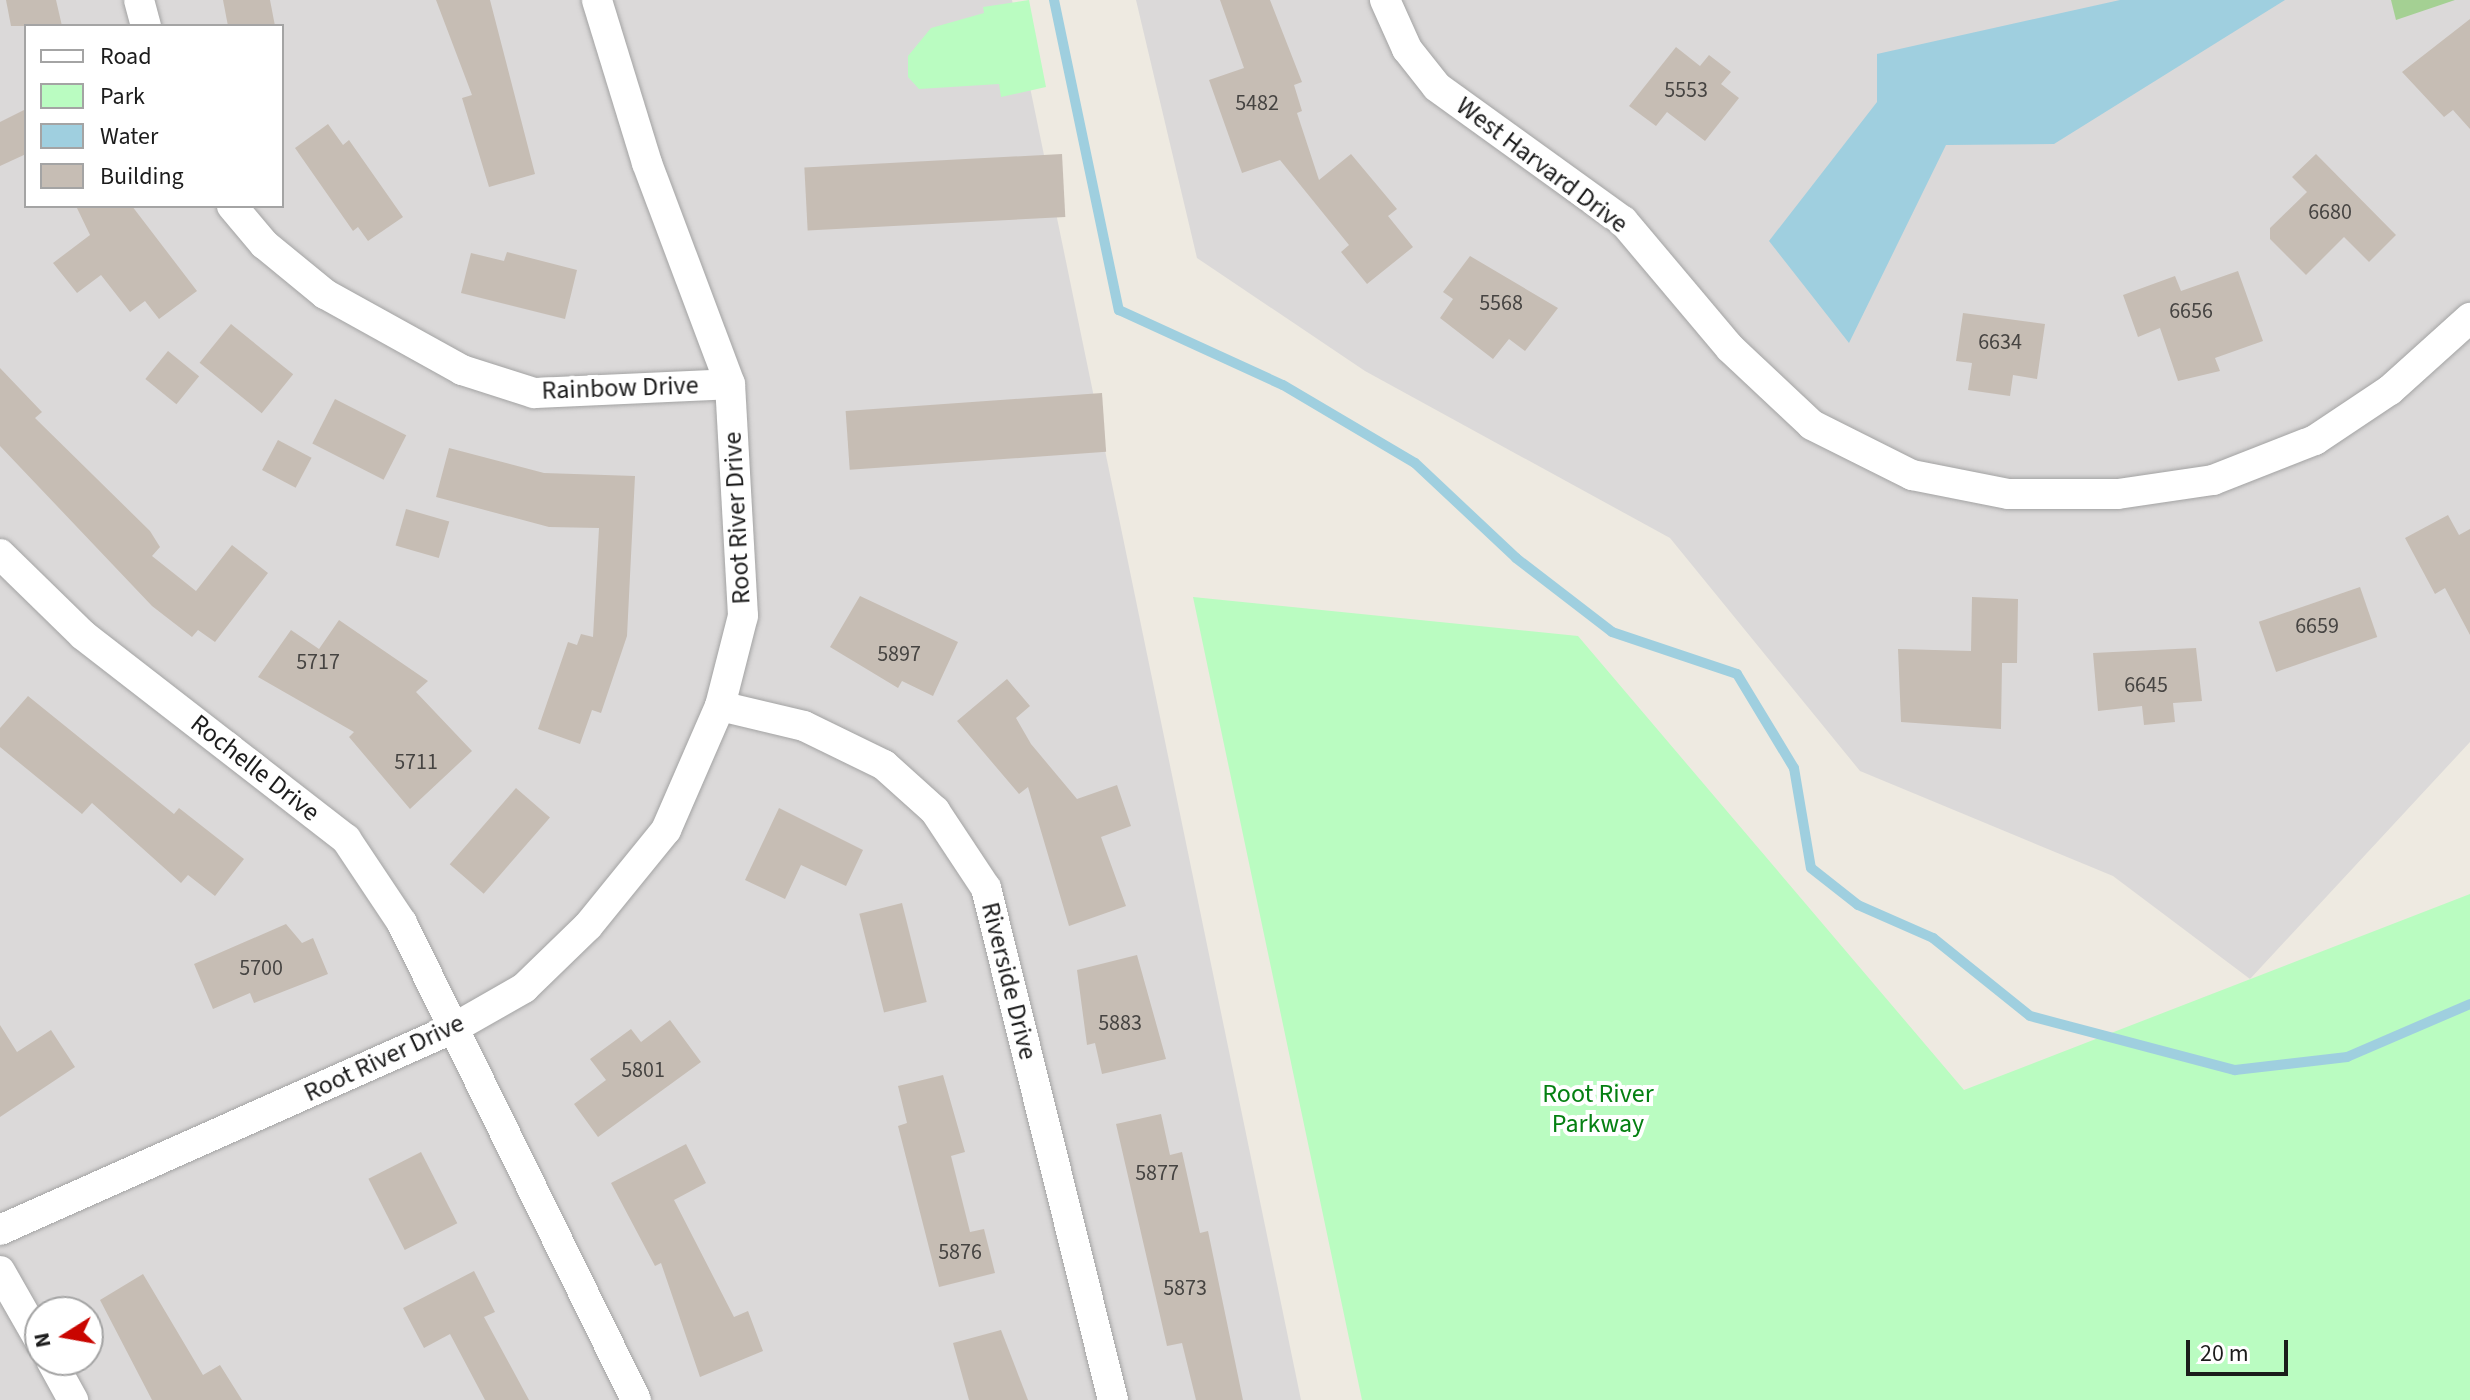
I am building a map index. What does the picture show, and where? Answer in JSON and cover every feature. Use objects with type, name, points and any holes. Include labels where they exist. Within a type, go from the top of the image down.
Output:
[{"type":"street","points":[[139,0],[145,24]]},
{"type":"street","name":"Root River Drive","points":[[0,1230],[454,1028],[524,988],[588,926],[666,830],[720,706],[743,616],[730,384],[647,163],[597,0]]},
{"type":"street","name":"West Harvard Drive","points":[[1385,0],[1407,49],[1437,87],[1623,221],[1730,348],[1812,425],[1912,475],[2008,494],[2118,494],[2213,480],[2315,440],[2390,390],[2470,318]]},
{"type":"street","name":"Rainbow Drive","points":[[234,208],[264,244],[325,294],[462,370],[534,393],[730,384]]},
{"type":"street","name":"Rochelle Drive","points":[[0,554],[83,635],[346,839],[402,923],[454,1028]]},
{"type":"street","name":"Riverside Drive","points":[[720,706],[804,726],[884,765],[935,811],[986,888],[1113,1400]]},
{"type":"street","points":[[454,1028],[636,1400]]},
{"type":"street","points":[[0,1271],[24,1313]]},
{"type":"street","points":[[60,1376],[73,1400]]},
{"type":"shaded area","points":[[0,0],[1012,0],[1301,1400],[0,1400]]},
{"type":"shaded area","points":[[1136,0],[2470,0],[2470,742],[2250,979],[2113,876],[1860,771],[1670,538],[1365,371],[1197,258]]},
{"type":"green space","points":[[1029,0],[1046,87],[1001,97],[999,84],[919,89],[908,77],[908,56],[931,28],[984,13],[983,7]]},
{"type":"green space","points":[[2391,0],[2455,0],[2396,20]]},
{"type":"green space","name":"Root River Parkway","points":[[1193,597],[1578,636],[1964,1090],[2470,894],[2470,1400],[1362,1400]]},
{"type":"water","points":[[2120,0],[2285,0],[2054,144],[1946,145],[1849,343],[1769,241],[1877,102],[1877,54]]},
{"type":"building","points":[[6,0],[56,0],[62,24],[11,26]]},
{"type":"building","points":[[223,0],[270,0],[275,24],[228,24]]},
{"type":"building","points":[[436,0],[490,0],[535,174],[489,187],[462,98],[472,95]]},
{"type":"building","points":[[1220,0],[1270,0],[1302,82],[1294,85],[1302,111],[1297,113],[1319,180],[1351,154],[1397,209],[1388,216],[1413,247],[1367,284],[1341,252],[1349,245],[1280,160],[1242,173],[1209,80],[1244,68]]},
{"type":"building","points":[[2470,19],[2470,129],[2453,110],[2444,117],[2402,72]]},
{"type":"building","points":[[1676,47],[1700,66],[1709,55],[1731,72],[1721,84],[1739,98],[1705,141],[1667,112],[1656,126],[1629,106]]},
{"type":"building","points":[[24,110],[24,155],[0,166],[0,122]]},
{"type":"building","points":[[328,124],[343,145],[349,140],[403,217],[368,241],[358,227],[353,231],[295,148]]},
{"type":"building","points":[[1062,154],[1065,217],[808,230],[804,168]]},
{"type":"building","points":[[2316,154],[2396,235],[2369,262],[2344,237],[2306,275],[2270,239],[2270,228],[2307,192],[2292,177]]},
{"type":"building","points":[[77,208],[134,208],[197,291],[159,319],[145,301],[130,312],[101,275],[77,293],[53,263],[90,235]]},
{"type":"building","points":[[507,252],[577,270],[565,319],[461,293],[471,253],[504,261]]},
{"type":"building","points":[[1470,256],[1558,308],[1525,351],[1509,339],[1493,359],[1440,318],[1453,299],[1443,292]]},
{"type":"building","points":[[2238,271],[2263,341],[2215,358],[2220,371],[2178,381],[2160,328],[2138,337],[2123,295],[2175,276],[2181,291]]},
{"type":"building","points":[[1963,313],[2045,324],[2037,379],[2013,375],[2010,396],[1968,390],[1972,363],[1956,361]]},
{"type":"building","points":[[231,324],[293,374],[262,413],[200,363]]},
{"type":"building","points":[[168,351],[199,376],[176,404],[145,379]]},
{"type":"building","points":[[0,368],[42,412],[35,418],[150,531],[160,547],[152,556],[196,591],[232,545],[268,573],[215,642],[198,630],[192,637],[152,606],[0,446]]},
{"type":"building","points":[[1102,393],[1106,452],[850,470],[846,411]]},
{"type":"building","points":[[335,399],[406,435],[384,480],[312,444]]},
{"type":"building","points":[[278,440],[312,458],[296,488],[262,470]]},
{"type":"building","points":[[449,448],[544,473],[635,476],[627,636],[601,713],[592,710],[580,744],[538,729],[568,642],[577,645],[581,634],[593,637],[599,528],[549,527],[436,497]]},
{"type":"building","points":[[406,509],[449,521],[439,558],[396,546]]},
{"type":"building","points":[[2448,515],[2459,535],[2470,529],[2470,635],[2445,588],[2435,594],[2405,538]]},
{"type":"building","points":[[2360,587],[2377,637],[2276,672],[2259,622]]},
{"type":"building","points":[[860,596],[958,642],[933,696],[902,681],[898,688],[830,647]]},
{"type":"building","points":[[1972,597],[2018,599],[2017,663],[2002,663],[2001,729],[1901,722],[1898,649],[1971,651]]},
{"type":"building","points":[[339,620],[428,681],[416,692],[472,751],[410,809],[349,737],[354,732],[258,677],[291,630],[319,649]]},
{"type":"building","points":[[2196,648],[2202,701],[2173,703],[2175,722],[2144,725],[2142,706],[2098,711],[2093,653]]},
{"type":"building","points":[[1007,679],[1030,706],[1016,718],[1031,744],[1077,799],[1117,785],[1131,826],[1101,837],[1126,906],[1069,926],[1028,787],[1019,794],[957,721]]},
{"type":"building","points":[[28,696],[174,814],[179,808],[244,859],[215,896],[188,875],[181,883],[92,803],[82,814],[0,747],[0,728]]},
{"type":"building","points":[[516,788],[550,818],[484,894],[450,864]]},
{"type":"building","points":[[779,808],[863,850],[846,886],[801,865],[785,899],[745,880]]},
{"type":"building","points":[[902,903],[927,1002],[884,1013],[859,914]]},
{"type":"building","points":[[286,924],[302,943],[313,938],[328,974],[254,1003],[250,993],[213,1009],[194,964]]},
{"type":"building","points":[[1137,955],[1166,1059],[1102,1074],[1095,1043],[1087,1045],[1077,970]]},
{"type":"building","points":[[670,1020],[701,1062],[598,1137],[574,1104],[606,1080],[590,1059],[631,1029],[641,1042]]},
{"type":"building","points":[[0,1025],[17,1052],[51,1030],[75,1067],[0,1117]]},
{"type":"building","points":[[943,1075],[965,1152],[951,1156],[970,1232],[984,1229],[995,1273],[939,1287],[898,1126],[907,1123],[898,1086]]},
{"type":"building","points":[[1161,1114],[1170,1155],[1182,1152],[1200,1233],[1208,1231],[1243,1400],[1196,1400],[1182,1343],[1167,1346],[1116,1124]]},
{"type":"building","points":[[686,1144],[706,1183],[674,1200],[734,1317],[748,1311],[763,1351],[700,1377],[661,1263],[655,1266],[611,1183]]},
{"type":"building","points":[[421,1152],[457,1223],[405,1250],[368,1179]]},
{"type":"building","points":[[474,1271],[495,1312],[484,1317],[529,1400],[485,1400],[450,1334],[424,1348],[403,1308]]},
{"type":"building","points":[[143,1274],[203,1375],[220,1365],[242,1400],[152,1400],[104,1308],[104,1298]]},
{"type":"building","points":[[1001,1330],[1028,1400],[969,1400],[953,1343]]},
{"type":"waterway","points":[[1054,0],[1119,310],[1283,385],[1415,463],[1516,558],[1612,632],[1737,674],[1794,768],[1811,868],[1858,905],[1933,938],[2030,1016],[2235,1070],[2347,1057],[2470,1004]]}]
